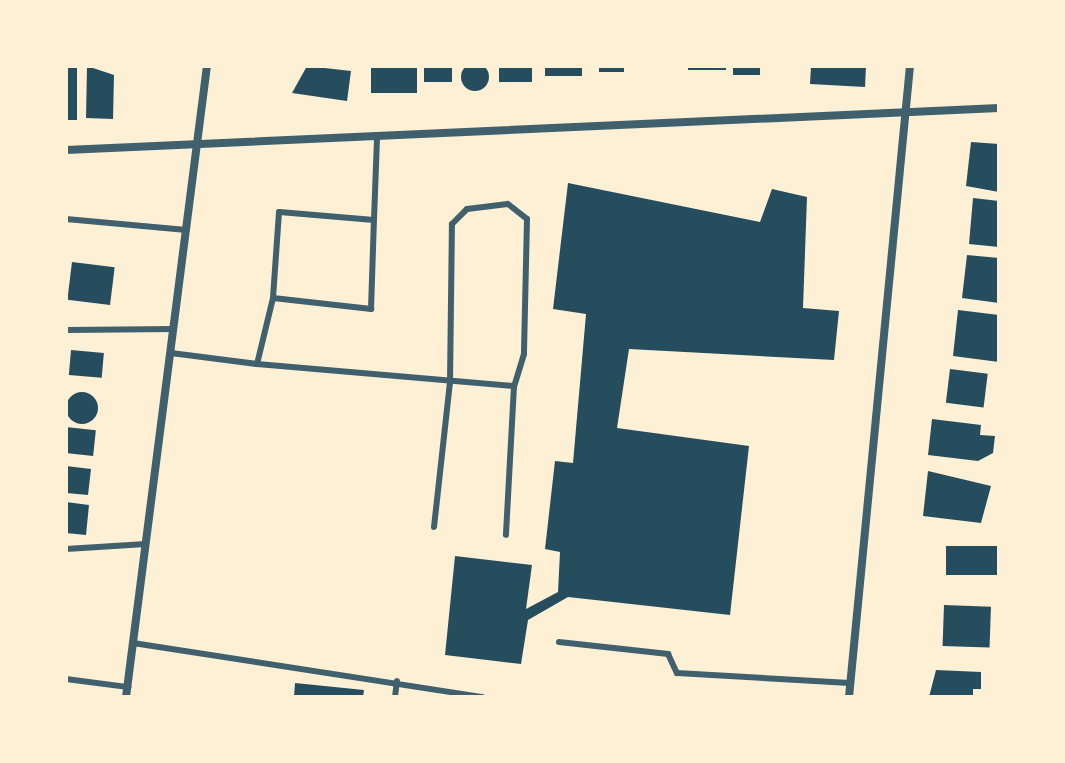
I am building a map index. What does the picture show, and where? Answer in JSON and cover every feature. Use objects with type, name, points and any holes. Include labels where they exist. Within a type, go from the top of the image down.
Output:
[{"type":"street","points":[[126,697],[207,66]]},
{"type":"street","points":[[849,697],[910,66]]},
{"type":"street","points":[[66,150],[197,149],[999,108]]},
{"type":"lane","points":[[273,298],[371,309],[377,140]]},
{"type":"lane","points":[[434,527],[450,383],[452,224],[467,209],[508,204],[527,219],[524,354],[514,386],[506,535]]},
{"type":"lane","points":[[257,364],[273,298],[279,212],[374,220]]},
{"type":"lane","points":[[66,219],[187,230]]},
{"type":"lane","points":[[66,330],[174,329]]},
{"type":"lane","points":[[171,353],[450,383],[514,386]]},
{"type":"lane","points":[[66,549],[146,544]]},
{"type":"lane","points":[[559,642],[668,654],[677,673],[850,683]]},
{"type":"lane","points":[[133,643],[397,681],[483,697]]},
{"type":"lane","points":[[66,679],[128,687]]},
{"type":"lane","points":[[395,697],[397,681]]},
{"type":"building","points":[[475,63],[485,67],[489,77],[485,87],[475,91],[465,87],[461,77],[465,67]]},
{"type":"building","points":[[66,66],[77,66],[77,120],[66,120]]},
{"type":"building","points":[[87,66],[114,75],[113,119],[86,118]]},
{"type":"building","points":[[307,66],[351,71],[347,101],[292,93]]},
{"type":"building","points":[[371,66],[417,66],[417,93],[371,93]]},
{"type":"building","points":[[424,66],[452,66],[452,82],[424,82]]},
{"type":"building","points":[[499,66],[532,66],[532,82],[499,82]]},
{"type":"building","points":[[545,66],[582,66],[582,76],[545,76]]},
{"type":"building","points":[[599,66],[624,66],[624,72],[599,72]]},
{"type":"building","points":[[688,66],[726,66],[726,70],[688,70]]},
{"type":"building","points":[[733,66],[760,66],[760,75],[733,75]]},
{"type":"building","points":[[811,66],[866,66],[865,87],[810,84]]},
{"type":"building","points":[[971,142],[999,144],[999,192],[966,186]]},
{"type":"building","points":[[568,183],[760,222],[772,189],[807,197],[803,308],[839,311],[834,360],[629,349],[617,428],[749,446],[730,615],[568,597],[528,620],[521,664],[445,655],[455,556],[532,565],[526,609],[558,592],[560,552],[545,549],[555,461],[573,463],[586,314],[553,309]]},
{"type":"building","points":[[973,198],[999,201],[999,247],[969,244]]},
{"type":"building","points":[[967,255],[999,258],[999,303],[962,298]]},
{"type":"building","points":[[72,262],[115,267],[110,305],[67,300]]},
{"type":"building","points":[[958,310],[999,315],[999,362],[953,356]]},
{"type":"building","points":[[71,350],[104,353],[102,378],[69,375]]},
{"type":"building","points":[[950,369],[988,374],[984,407],[946,403]]},
{"type":"building","points":[[82,392],[94,396],[98,408],[94,420],[82,424],[70,420],[66,408],[70,396]]},
{"type":"building","points":[[932,419],[981,425],[980,435],[995,436],[993,453],[978,461],[928,455]]},
{"type":"building","points":[[66,427],[96,430],[93,456],[66,453]]},
{"type":"building","points":[[66,466],[91,469],[88,495],[66,493]]},
{"type":"building","points":[[928,471],[991,486],[981,523],[923,516]]},
{"type":"building","points":[[66,502],[89,505],[86,535],[66,533]]},
{"type":"building","points":[[946,546],[999,546],[999,575],[946,575]]},
{"type":"building","points":[[944,605],[991,607],[990,648],[943,646]]},
{"type":"building","points":[[936,670],[981,672],[981,689],[973,689],[973,697],[929,697]]},
{"type":"building","points":[[295,683],[364,690],[363,697],[294,697]]}]
